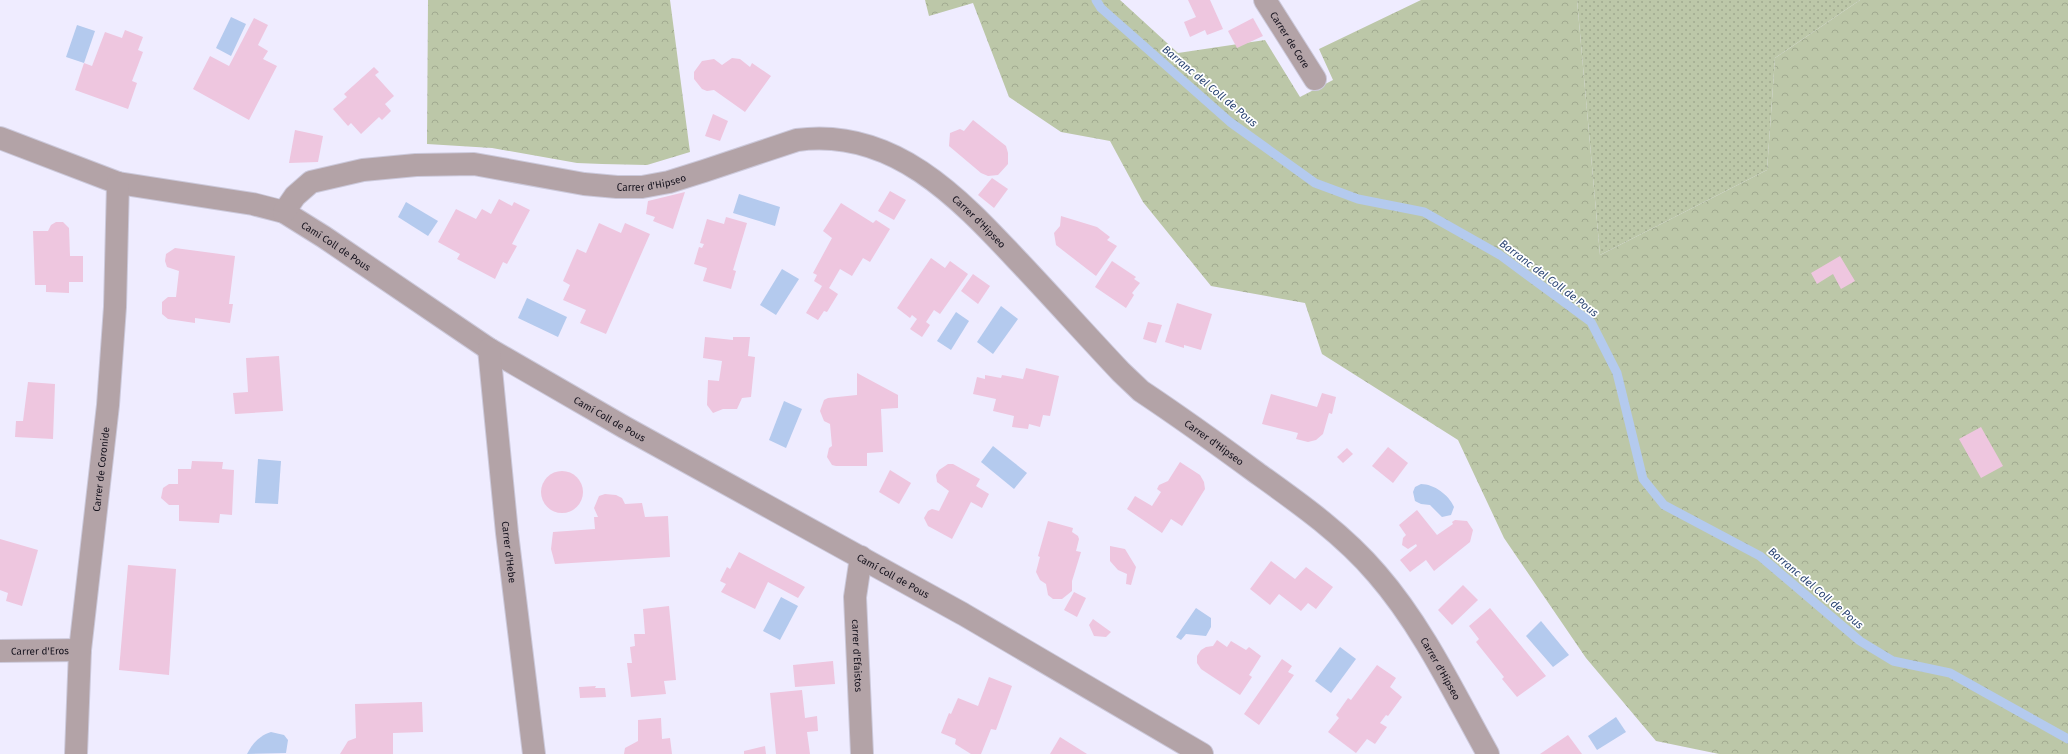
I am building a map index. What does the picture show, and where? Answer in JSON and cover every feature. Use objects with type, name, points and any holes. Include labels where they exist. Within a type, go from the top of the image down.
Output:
[{"type":"street","name":"Carrer de Core","points":[[1265,0],[1315,79]]},
{"type":"street","name":"Camí Coll de Pous","points":[[0,138],[118,183],[253,204],[284,212],[324,237],[489,349],[624,427],[861,557],[1058,668],[1202,754]]},
{"type":"street","name":"Carrer d'Hipseo","points":[[284,212],[295,196],[311,182],[339,174],[423,164],[474,164],[584,184],[617,187],[642,187],[669,182],[797,140],[811,138],[850,141],[869,145],[890,154],[932,179],[958,199],[998,238],[1116,367],[1141,391],[1293,498],[1321,520],[1362,558],[1397,599],[1427,645],[1488,754]]},
{"type":"street","name":"Carrer de Coronide","points":[[76,754],[80,650],[108,405],[115,307],[118,183]]},
{"type":"street","name":"Carrer d'Hebe","points":[[489,349],[507,533],[534,754]]},
{"type":"street","name":"carrer d'Efaistos","points":[[861,557],[855,597],[862,754]]},
{"type":"street","name":"Carrer d'Eros","points":[[0,651],[80,650]]},
{"type":"green space","points":[[428,0],[670,0],[690,152],[647,165],[602,164],[577,163],[492,148],[427,144]]},
{"type":"green space","points":[[925,0],[1120,0],[1178,53],[1265,40],[1300,97],[1333,80],[1319,49],[1421,0],[1577,0],[1600,255],[1767,170],[1775,58],[1860,0],[2068,0],[2068,754],[1719,754],[1656,741],[1586,658],[1504,538],[1458,440],[1322,354],[1305,303],[1211,286],[1143,202],[1110,141],[1061,132],[1009,97],[973,3],[929,16]]},
{"type":"green space","points":[[1577,0],[1860,0],[1775,58],[1767,170],[1600,255]]},
{"type":"water","points":[[231,17],[246,24],[231,56],[216,48]]},
{"type":"water","points":[[77,25],[95,31],[84,63],[66,57]]},
{"type":"water","points":[[739,194],[780,207],[775,226],[733,213]]},
{"type":"water","points":[[406,202],[438,221],[428,236],[398,217]]},
{"type":"water","points":[[782,269],[799,279],[776,315],[760,305]]},
{"type":"water","points":[[527,298],[567,317],[558,337],[518,318]]},
{"type":"water","points":[[1001,306],[1018,319],[993,354],[977,342]]},
{"type":"water","points":[[956,312],[969,321],[951,350],[937,341]]},
{"type":"water","points":[[784,401],[802,409],[786,448],[769,440]]},
{"type":"water","points":[[993,446],[1027,473],[1014,489],[981,462]]},
{"type":"water","points":[[258,459],[281,461],[278,504],[255,503]]},
{"type":"water","points":[[1421,484],[1426,484],[1436,488],[1449,498],[1454,507],[1451,515],[1442,517],[1430,505],[1421,504],[1415,501],[1413,492],[1415,487]]},
{"type":"water","points":[[781,597],[798,606],[780,640],[763,631]]},
{"type":"water","points":[[1196,608],[1211,618],[1211,627],[1206,636],[1186,634],[1181,640],[1176,637]]},
{"type":"water","points":[[1541,621],[1569,655],[1553,667],[1526,636]]},
{"type":"water","points":[[1340,647],[1356,659],[1331,693],[1315,681]]},
{"type":"water","points":[[1616,717],[1626,732],[1597,750],[1588,736]]},
{"type":"water","points":[[271,732],[284,735],[288,740],[286,753],[247,754],[257,740]]},
{"type":"building","points":[[1188,0],[1210,0],[1223,29],[1207,35],[1205,30],[1190,37],[1184,22],[1196,17]]},
{"type":"building","points":[[254,18],[268,25],[258,45],[268,51],[263,59],[277,66],[249,120],[193,89],[210,56],[229,66]]},
{"type":"building","points":[[1253,18],[1263,36],[1237,48],[1228,31]]},
{"type":"building","points":[[125,30],[143,37],[138,50],[143,52],[132,81],[137,83],[128,109],[75,90],[84,63],[92,66],[105,32],[122,38]]},
{"type":"building","points":[[732,58],[740,59],[750,67],[752,63],[771,76],[745,112],[714,90],[707,91],[702,89],[694,79],[694,72],[702,61],[714,59],[722,65]]},
{"type":"building","points":[[374,67],[379,72],[375,75],[394,96],[385,104],[391,111],[382,120],[379,117],[361,134],[351,123],[348,126],[333,109],[347,97],[344,94]]},
{"type":"building","points":[[713,114],[728,121],[720,141],[705,136]]},
{"type":"building","points":[[973,120],[1006,146],[1008,153],[1008,164],[998,175],[988,176],[981,173],[949,146],[950,133],[960,129],[964,131]]},
{"type":"building","points":[[295,130],[323,136],[318,162],[289,163]]},
{"type":"building","points":[[992,178],[1008,189],[994,208],[978,195]]},
{"type":"building","points":[[890,191],[906,200],[894,220],[878,211]]},
{"type":"building","points":[[685,192],[673,229],[653,221],[655,217],[646,214],[648,201]]},
{"type":"building","points":[[499,199],[512,206],[514,202],[530,210],[512,244],[517,246],[507,264],[503,262],[495,279],[457,259],[460,254],[438,242],[456,209],[476,219],[482,209],[491,214]]},
{"type":"building","points":[[841,203],[873,223],[876,220],[890,229],[870,262],[863,258],[852,276],[840,269],[829,288],[838,294],[827,312],[824,311],[818,320],[806,313],[822,286],[814,281],[817,275],[813,273],[832,238],[823,231]]},
{"type":"building","points":[[1061,216],[1097,227],[1110,237],[1107,240],[1117,246],[1096,276],[1056,245],[1054,233],[1060,226]]},
{"type":"building","points":[[726,217],[747,223],[733,270],[736,271],[731,289],[703,281],[707,268],[694,264],[699,247],[702,248],[704,244],[700,243],[707,219],[724,224]]},
{"type":"building","points":[[56,222],[63,222],[69,228],[70,256],[83,256],[83,282],[69,282],[69,293],[46,292],[46,285],[35,285],[33,231],[48,231],[51,225]]},
{"type":"building","points":[[599,223],[621,233],[625,223],[650,234],[606,334],[580,323],[586,310],[563,300],[570,285],[563,281],[577,249],[586,253]]},
{"type":"building","points":[[175,248],[235,256],[229,304],[233,304],[230,323],[195,318],[195,323],[168,319],[162,314],[162,302],[168,297],[176,297],[179,271],[167,267],[165,261],[166,254]]},
{"type":"building","points":[[1840,256],[1855,281],[1841,289],[1833,274],[1817,284],[1811,273]]},
{"type":"building","points":[[931,258],[945,268],[950,261],[968,274],[940,314],[934,310],[926,322],[930,325],[922,337],[910,329],[917,319],[912,315],[910,318],[897,308]]},
{"type":"building","points":[[1112,261],[1136,277],[1134,279],[1140,283],[1132,293],[1134,295],[1126,308],[1095,287]]},
{"type":"building","points":[[973,274],[990,286],[978,304],[961,291]]},
{"type":"building","points":[[1177,303],[1212,314],[1201,350],[1184,345],[1184,348],[1165,342]]},
{"type":"building","points":[[1148,322],[1162,325],[1156,343],[1143,339]]},
{"type":"building","points":[[705,337],[733,340],[733,337],[750,337],[748,356],[755,357],[751,397],[742,398],[737,409],[723,409],[713,413],[707,405],[708,380],[719,381],[722,361],[703,358]]},
{"type":"building","points":[[279,356],[283,411],[235,414],[233,393],[248,392],[246,358]]},
{"type":"building","points":[[1026,368],[1059,376],[1050,416],[1043,415],[1040,427],[1029,424],[1028,429],[1012,427],[1014,416],[993,411],[996,399],[973,394],[977,377],[985,379],[985,375],[1001,378],[1002,375],[1023,379]]},
{"type":"building","points":[[857,373],[898,395],[898,408],[881,409],[883,452],[867,453],[867,466],[836,466],[832,465],[827,457],[829,448],[832,446],[830,424],[824,421],[820,411],[824,400],[828,398],[857,395]]},
{"type":"building","points":[[28,382],[55,384],[53,439],[15,437],[16,421],[23,421]]},
{"type":"building","points":[[1322,393],[1336,397],[1332,414],[1329,413],[1323,434],[1316,440],[1308,442],[1296,439],[1298,433],[1262,424],[1271,394],[1317,407]]},
{"type":"building","points":[[1981,427],[2003,466],[1981,478],[1959,439]]},
{"type":"building","points":[[1388,447],[1408,463],[1393,483],[1372,466]]},
{"type":"building","points":[[1347,448],[1353,454],[1343,463],[1337,457]]},
{"type":"building","points":[[192,461],[223,462],[222,469],[234,470],[232,515],[220,514],[219,523],[179,521],[179,505],[169,505],[161,498],[163,488],[169,484],[178,484],[178,469],[191,469]]},
{"type":"building","points":[[1180,462],[1200,475],[1204,482],[1205,489],[1182,526],[1171,519],[1162,533],[1127,509],[1135,496],[1152,506],[1161,492],[1157,489],[1159,485],[1168,481]]},
{"type":"building","points":[[948,464],[953,464],[980,479],[976,486],[989,494],[982,508],[971,502],[952,539],[928,526],[924,518],[928,511],[932,509],[939,511],[949,491],[937,482],[936,475],[939,470]]},
{"type":"building","points":[[890,470],[911,483],[899,504],[879,492]]},
{"type":"building","points":[[558,471],[566,471],[574,474],[580,480],[583,492],[580,504],[574,510],[566,513],[558,513],[550,510],[544,504],[541,496],[541,488],[544,480],[550,474]]},
{"type":"building","points":[[605,494],[616,495],[622,498],[625,504],[642,503],[645,517],[668,516],[670,557],[555,564],[551,549],[553,532],[595,529],[594,517],[598,517],[594,508],[599,496]]},
{"type":"building","points":[[1417,510],[1437,535],[1453,524],[1452,522],[1455,520],[1467,521],[1473,530],[1470,542],[1434,571],[1426,560],[1410,572],[1400,560],[1417,546],[1416,544],[1408,549],[1402,545],[1403,538],[1406,535],[1399,525]]},
{"type":"building","points":[[1048,521],[1073,528],[1072,532],[1078,536],[1079,539],[1076,551],[1081,552],[1072,581],[1072,591],[1062,599],[1053,599],[1048,595],[1046,584],[1040,580],[1036,572],[1040,557],[1038,556]]},
{"type":"building","points":[[0,539],[38,550],[22,606],[6,601],[8,593],[0,590]]},
{"type":"building","points":[[1110,546],[1125,549],[1136,567],[1131,585],[1126,584],[1127,574],[1118,570],[1110,561]]},
{"type":"building","points":[[739,552],[805,587],[798,598],[768,582],[755,609],[721,592],[726,584],[720,581],[727,567],[730,569]]},
{"type":"building","points":[[1271,561],[1295,579],[1306,567],[1333,587],[1316,609],[1308,603],[1301,611],[1279,594],[1270,605],[1250,589]]},
{"type":"building","points":[[128,565],[176,569],[169,675],[119,670]]},
{"type":"building","points":[[1463,585],[1478,600],[1452,625],[1438,610]]},
{"type":"building","points":[[1074,592],[1086,598],[1077,617],[1064,610]]},
{"type":"building","points":[[669,606],[676,680],[664,681],[666,694],[631,697],[627,663],[632,663],[630,647],[635,646],[634,634],[645,634],[643,609]]},
{"type":"building","points":[[1490,608],[1546,676],[1517,697],[1502,679],[1504,677],[1476,642],[1479,639],[1469,626]]},
{"type":"building","points":[[1093,619],[1111,632],[1106,637],[1094,636],[1089,625]]},
{"type":"building","points":[[1217,640],[1227,647],[1231,641],[1246,650],[1249,647],[1261,656],[1249,675],[1252,677],[1240,695],[1201,669],[1197,663],[1197,656],[1201,650],[1206,647],[1213,646]]},
{"type":"building","points":[[1282,659],[1292,666],[1288,672],[1294,675],[1259,725],[1244,714]]},
{"type":"building","points":[[833,661],[835,684],[795,687],[793,665]]},
{"type":"building","points":[[1377,665],[1396,678],[1390,687],[1402,697],[1388,716],[1386,715],[1380,723],[1387,727],[1375,744],[1367,739],[1356,753],[1328,732],[1339,718],[1336,715],[1348,698],[1351,700]]},
{"type":"building","points":[[989,677],[1012,686],[996,730],[991,729],[981,754],[971,754],[955,744],[956,739],[941,733],[949,713],[951,714],[958,698],[978,706]]},
{"type":"building","points":[[596,686],[595,688],[605,688],[606,697],[580,698],[579,687]]},
{"type":"building","points":[[802,690],[805,718],[817,716],[818,731],[807,732],[810,754],[776,754],[770,693]]},
{"type":"building","points":[[422,702],[423,732],[393,733],[393,754],[340,754],[348,741],[356,738],[355,704]]},
{"type":"building","points":[[661,718],[662,739],[670,738],[672,754],[624,754],[625,748],[638,741],[638,720]]},
{"type":"building","points":[[1568,735],[1582,754],[1540,754]]},
{"type":"building","points":[[1060,737],[1087,754],[1050,754]]},
{"type":"building","points":[[765,746],[766,754],[744,754],[744,751]]},
{"type":"waterway","name":"Barranc del Coll de Pous","points":[[1096,0],[1101,8],[1230,122],[1315,183],[1358,199],[1424,212],[1500,255],[1591,322],[1617,373],[1643,479],[1664,505],[1760,556],[1860,641],[1893,661],[1950,673],[2068,739]]}]
